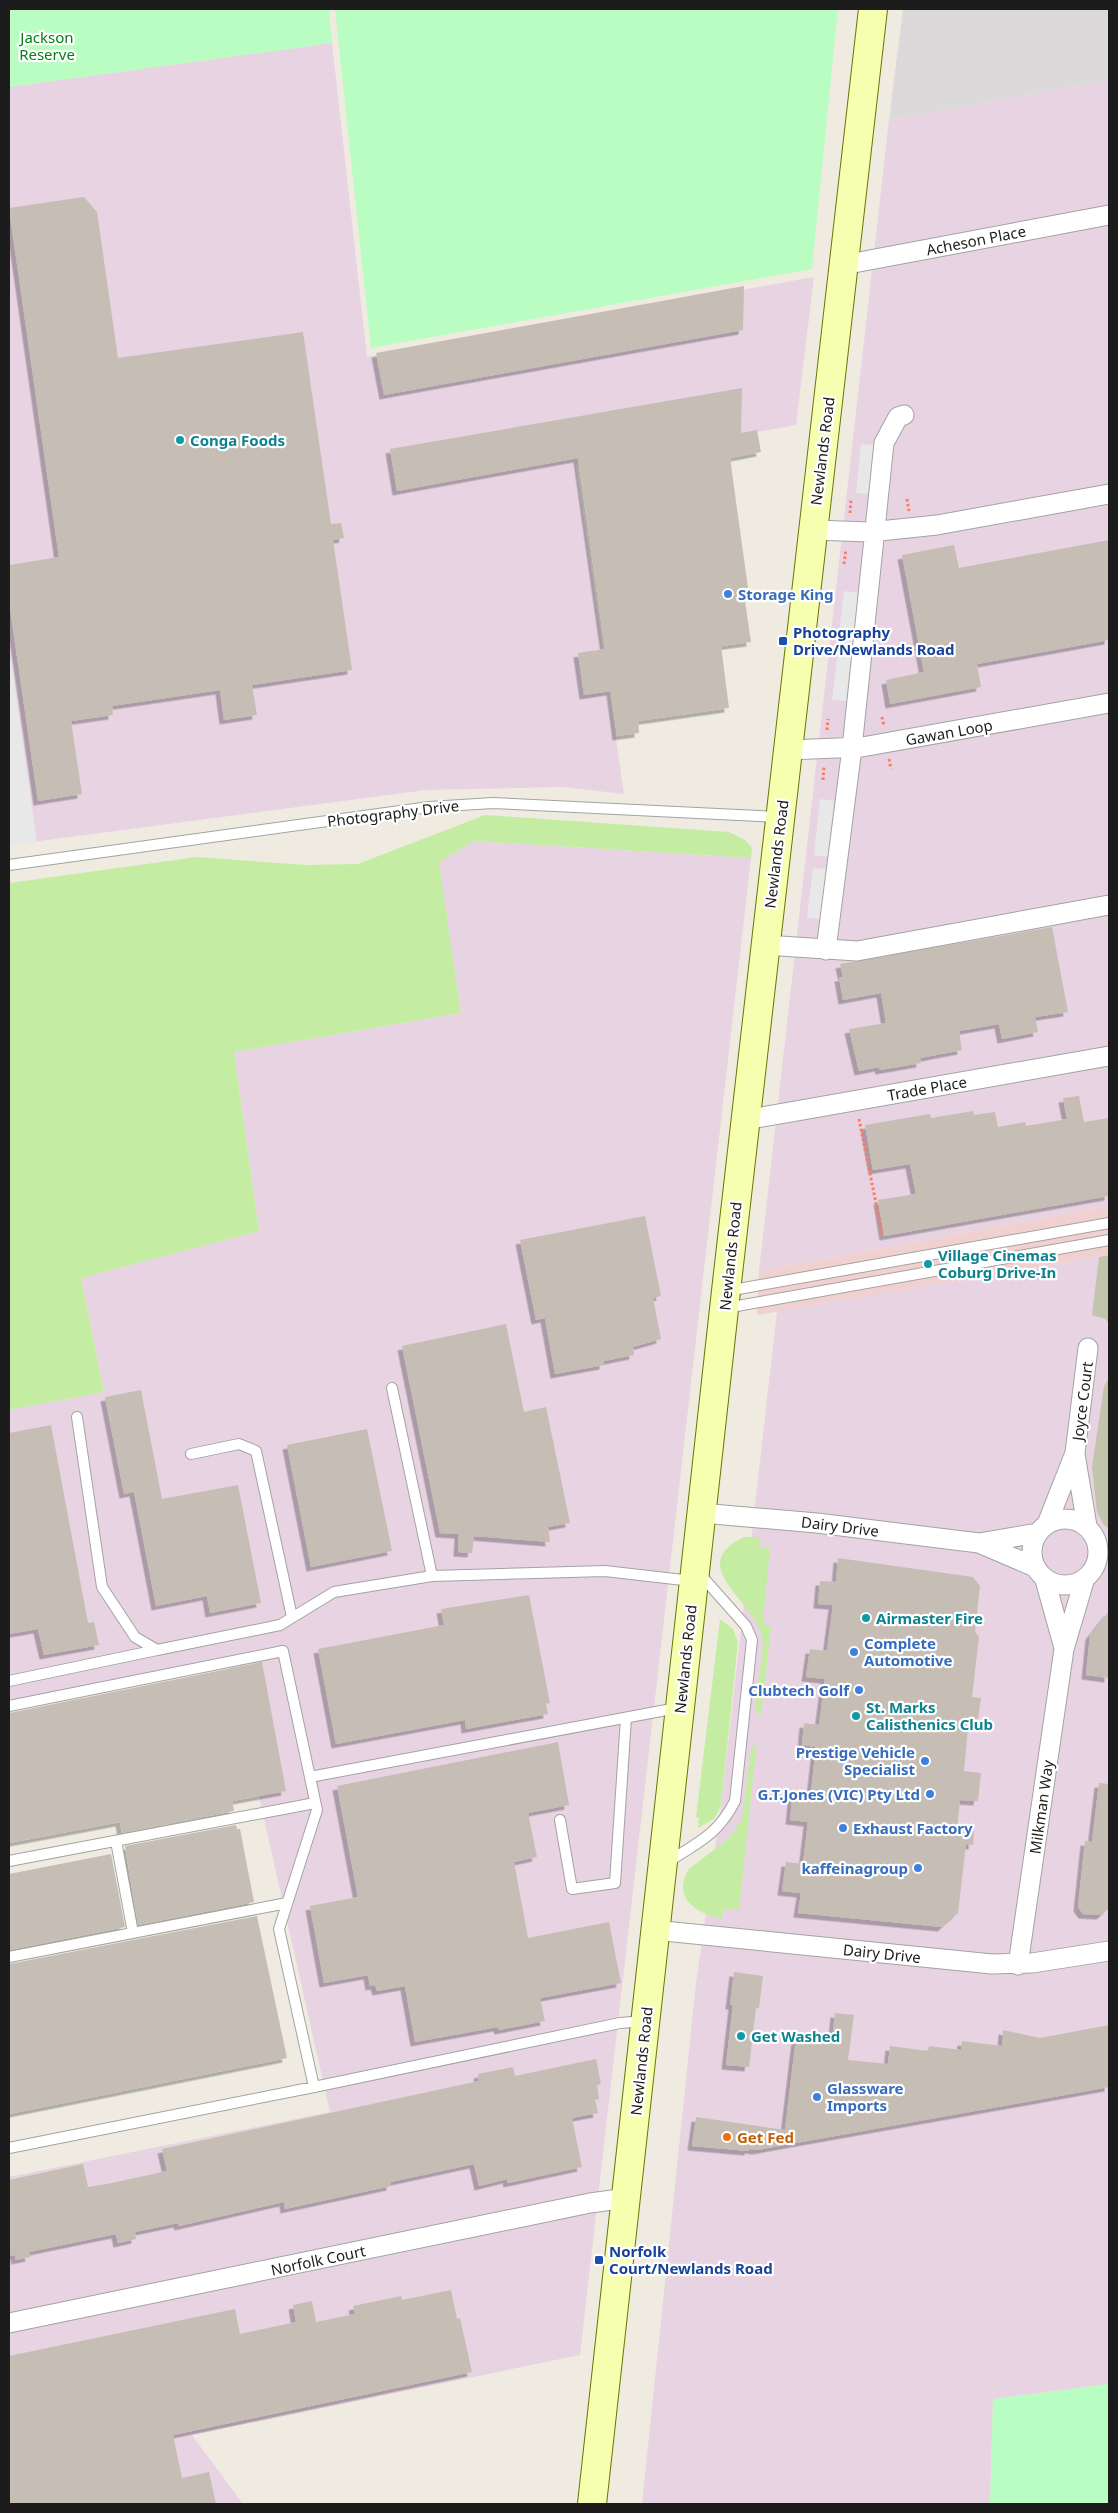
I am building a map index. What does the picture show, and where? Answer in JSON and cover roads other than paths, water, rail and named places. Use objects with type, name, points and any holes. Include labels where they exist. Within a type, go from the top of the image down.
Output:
[{"type":"street","name":"Newlands Road","points":[[592,2504],[627,2198],[661,1866],[745,1120],[873,9]]},
{"type":"street","name":"Acheson Place","points":[[843,265],[1109,215]]},
{"type":"street","points":[[826,950],[852,748],[884,443],[898,417],[904,415]]},
{"type":"street","points":[[813,530],[874,531],[937,525],[1109,494]]},
{"type":"street","name":"Gawan Loop","points":[[788,750],[852,748],[1109,703]]},
{"type":"street","points":[[765,944],[857,952],[1109,905]]},
{"type":"street","name":"Trade Place","points":[[745,1120],[1109,1056]]},
{"type":"street","name":"Joyce Court","points":[[1042,1528],[1075,1453],[1088,1348]]},
{"type":"street","name":"Joyce Court","points":[[1075,1453],[1097,1535]]},
{"type":"street","name":"Dairy Drive","points":[[701,1513],[817,1523],[979,1544],[1040,1573]]},
{"type":"street","points":[[1067,1519],[1097,1535],[1099,1554],[1096,1574],[1064,1586],[1040,1573],[1032,1550],[1042,1528],[1067,1519]]},
{"type":"street","name":"Dairy Drive","points":[[979,1544],[1042,1528]]},
{"type":"street","name":"Milkman Way","points":[[1040,1573],[1064,1649]]},
{"type":"street","name":"Milkman Way","points":[[1018,1965],[1064,1649],[1096,1574]]},
{"type":"street","name":"Dairy Drive","points":[[654,1930],[1018,1965],[1109,1951]]},
{"type":"street","name":"Norfolk Court","points":[[9,2323],[590,2203],[627,2198]]},
{"type":"lane","name":"Photography Drive","points":[[9,865],[429,807],[493,803],[780,817]]},
{"type":"lane","points":[[725,1300],[1109,1223]]},
{"type":"lane","points":[[725,1300],[1109,1240]]},
{"type":"lane","points":[[392,1388],[432,1576]]},
{"type":"lane","points":[[76,1417],[102,1587],[135,1637],[158,1650]]},
{"type":"lane","points":[[191,1454],[239,1444],[256,1451],[292,1617]]},
{"type":"lane","points":[[9,1681],[280,1625],[334,1592],[432,1576],[604,1571],[694,1574],[746,1626],[752,1640],[734,1801],[726,1818],[716,1831],[661,1866]]},
{"type":"lane","points":[[9,1706],[283,1651],[317,1810],[279,1929],[314,2088]]},
{"type":"lane","points":[[310,1777],[679,1708]]},
{"type":"lane","points":[[560,1820],[572,1888],[615,1883],[626,1718]]},
{"type":"lane","points":[[9,1861],[315,1803]]},
{"type":"lane","points":[[116,1841],[133,1933]]},
{"type":"lane","points":[[9,1957],[287,1903]]},
{"type":"lane","points":[[9,2148],[314,2088],[620,2022],[645,2021]]},
{"type":"place","name":"Conga Foods","points":[[180,440]]},
{"type":"place","name":"Storage King","points":[[728,594]]},
{"type":"place","name":"Photography Drive/Newlands Road","points":[[783,641]]},
{"type":"place","name":"Village Cinemas Coburg Drive-In","points":[[928,1264]]},
{"type":"place","name":"Airmaster Fire","points":[[866,1618]]},
{"type":"place","name":"Complete Automotive","points":[[854,1652]]},
{"type":"place","name":"Clubtech Golf","points":[[859,1690]]},
{"type":"place","name":"St. Marks Calisthenics Club","points":[[856,1716]]},
{"type":"place","name":"Prestige Vehicle Specialist","points":[[925,1761]]},
{"type":"place","name":"G.T.Jones (VIC) Pty Ltd","points":[[930,1794]]},
{"type":"place","name":"Exhaust Factory","points":[[843,1828]]},
{"type":"place","name":"kaffeinagroup","points":[[918,1868]]},
{"type":"place","name":"Get Washed","points":[[741,2036]]},
{"type":"place","name":"Glassware Imports","points":[[817,2097]]},
{"type":"place","name":"Get Fed","points":[[727,2137]]},
{"type":"place","name":"Norfolk Court/Newlands Road","points":[[599,2260]]},
{"type":"park label","name":"Jackson Reserve","points":[[47,46]]}]
